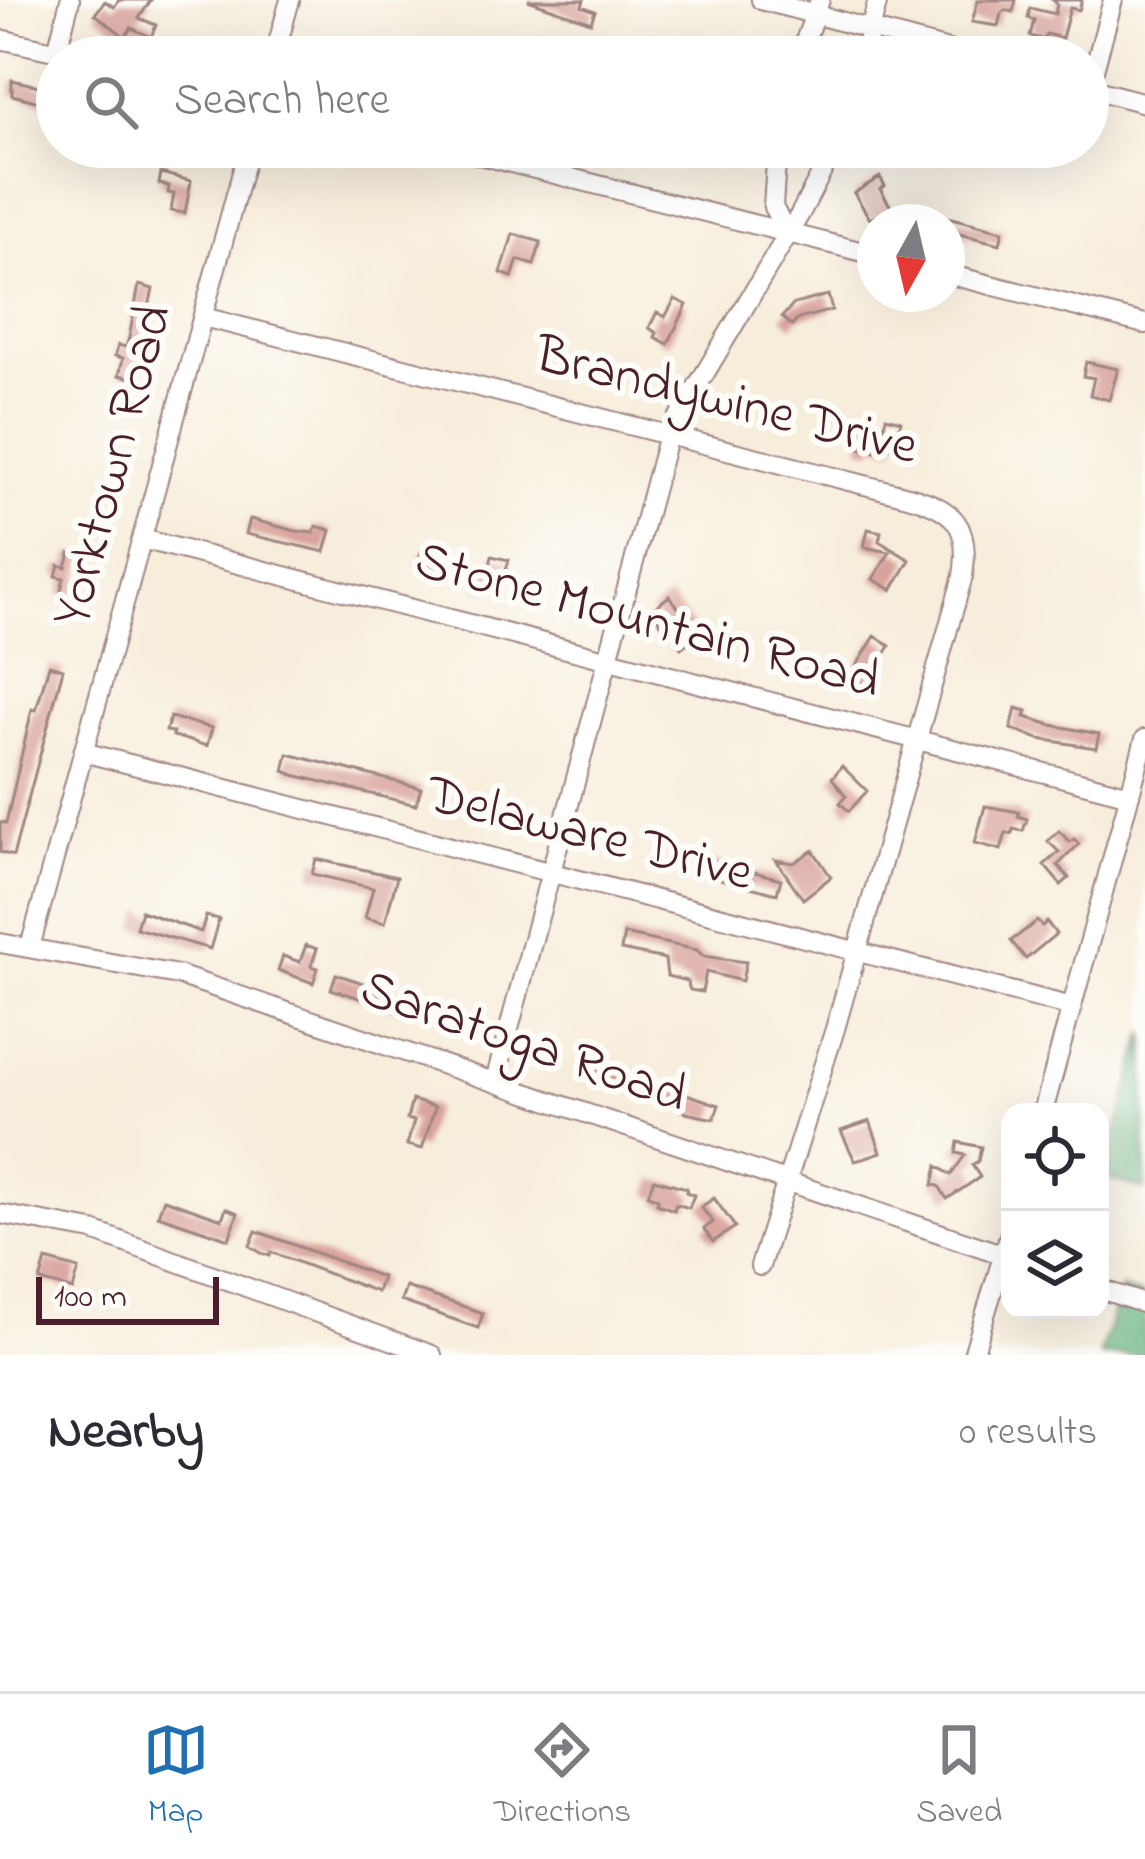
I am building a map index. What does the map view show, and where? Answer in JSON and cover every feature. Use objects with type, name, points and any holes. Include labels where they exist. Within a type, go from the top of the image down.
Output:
[{"type":"street","points":[[61,36],[70,0]]},
{"type":"street","points":[[280,36],[290,0]]},
{"type":"street","points":[[761,0],[817,7],[896,36]]},
{"type":"street","points":[[868,36],[878,0]]},
{"type":"street","points":[[1103,36],[1113,0]]},
{"type":"street","points":[[807,36],[817,7]]},
{"type":"street","points":[[0,39],[36,47]]},
{"type":"street","points":[[1109,93],[1145,103]]},
{"type":"street","name":"Yorktown Road","points":[[30,947],[243,168]]},
{"type":"street","points":[[531,168],[857,250]]},
{"type":"street","points":[[776,168],[773,207],[787,233]]},
{"type":"street","points":[[495,1081],[668,435],[823,168]]},
{"type":"street","points":[[965,279],[1145,324]]},
{"type":"street","name":"Brandywine Drive","points":[[203,317],[922,499],[949,512],[962,529],[966,544],[963,576],[760,1266]]},
{"type":"street","name":"Stone Mountain Road","points":[[142,539],[1130,795]]},
{"type":"street","points":[[1045,1103],[1145,740]]},
{"type":"street","name":"Delaware Drive","points":[[83,752],[1072,1007]]},
{"type":"street","name":"Saratoga Road","points":[[0,943],[178,975],[1001,1254]]},
{"type":"street","points":[[0,1214],[93,1231],[431,1355]]},
{"type":"street","points":[[973,1355],[1001,1273]]},
{"type":"street","points":[[1109,1292],[1145,1304]]},
{"type":"green space","points":[[1145,1032],[1145,1190],[1109,1179],[1109,1159]]},
{"type":"green space","points":[[1121,1289],[1145,1296],[1145,1355],[1100,1355]]},
{"type":"building","points":[[119,0],[151,0],[139,18],[156,25],[151,36],[131,28],[124,36],[95,14],[105,1],[114,7]]},
{"type":"building","points":[[528,0],[584,0],[582,6],[595,11],[591,22]]},
{"type":"building","points":[[978,0],[1016,0],[1013,12],[1001,14],[998,26],[972,22]]},
{"type":"building","points":[[1053,0],[1082,0],[1079,10],[1070,8],[1063,36],[1030,36],[1034,20],[1028,18],[1030,8],[1055,14]]},
{"type":"building","points":[[12,80],[36,85],[36,101],[12,95]]},
{"type":"building","points":[[161,173],[191,181],[185,213],[171,211],[174,194],[168,193],[169,186],[159,184]]},
{"type":"building","points":[[880,177],[885,186],[880,189],[889,204],[861,204],[854,193]]},
{"type":"building","points":[[965,222],[1003,231],[1000,244],[965,235]]},
{"type":"building","points":[[513,234],[541,242],[534,265],[518,260],[512,277],[501,273]]},
{"type":"building","points":[[139,285],[153,289],[133,378],[119,375],[123,358],[115,356],[118,345],[126,347]]},
{"type":"building","points":[[828,295],[832,310],[798,319],[792,326],[782,317],[794,304]]},
{"type":"building","points":[[675,299],[687,305],[668,344],[649,328],[657,312],[665,317]]},
{"type":"building","points":[[1086,362],[1118,369],[1109,400],[1090,395],[1094,378],[1083,376]]},
{"type":"building","points":[[886,417],[901,421],[894,449],[860,448],[866,426],[883,430]]},
{"type":"building","points":[[250,519],[296,531],[314,533],[316,526],[331,530],[325,552],[246,534]]},
{"type":"building","points":[[868,529],[881,532],[879,541],[910,560],[892,590],[873,579],[890,552],[864,547]]},
{"type":"building","points":[[421,552],[489,570],[492,556],[509,560],[501,588],[490,586],[489,592],[477,588],[479,583],[417,567]]},
{"type":"building","points":[[70,553],[85,556],[74,597],[60,594],[64,578],[56,576],[59,565],[66,567]]},
{"type":"building","points":[[669,596],[699,634],[681,648],[651,611]]},
{"type":"building","points":[[875,636],[890,646],[866,686],[850,676]]},
{"type":"building","points":[[49,665],[63,669],[13,856],[0,852],[0,822],[6,823],[32,709],[36,710]]},
{"type":"building","points":[[1016,708],[1027,711],[1025,717],[1099,734],[1096,748],[1039,739],[1011,729]]},
{"type":"building","points":[[170,717],[212,728],[207,746],[166,731]]},
{"type":"building","points":[[288,754],[421,788],[416,805],[294,775],[284,771]]},
{"type":"building","points":[[842,766],[867,791],[849,811],[840,803],[846,796],[832,778]]},
{"type":"building","points":[[985,806],[1019,812],[1018,816],[1027,819],[1023,831],[1006,833],[1001,850],[975,843]]},
{"type":"building","points":[[1059,831],[1079,844],[1058,865],[1069,878],[1061,885],[1044,865],[1059,852],[1048,841]]},
{"type":"building","points":[[813,850],[831,877],[803,899],[776,860],[794,863]]},
{"type":"building","points":[[697,857],[781,879],[777,894],[693,872]]},
{"type":"building","points":[[316,859],[397,877],[385,923],[365,918],[373,888],[312,874]]},
{"type":"building","points":[[141,911],[201,932],[206,916],[219,919],[210,949],[136,928]]},
{"type":"building","points":[[1037,921],[1042,926],[1047,922],[1056,934],[1026,959],[1011,941]]},
{"type":"building","points":[[624,934],[697,950],[703,956],[746,962],[742,981],[706,972],[702,992],[690,990],[687,981],[667,976],[665,959],[621,950]]},
{"type":"building","points":[[306,945],[317,949],[311,966],[318,968],[313,983],[278,970],[283,956],[300,962]]},
{"type":"building","points":[[336,974],[411,999],[407,1013],[331,989]]},
{"type":"building","points":[[585,1060],[719,1105],[714,1119],[604,1082],[603,1087],[588,1082],[590,1077],[580,1074]]},
{"type":"building","points":[[412,1100],[435,1107],[422,1149],[407,1145],[414,1121],[407,1119]]},
{"type":"building","points":[[870,1121],[881,1152],[855,1161],[841,1131]]},
{"type":"building","points":[[958,1142],[981,1147],[972,1165],[980,1177],[947,1199],[933,1185],[937,1166],[951,1175],[965,1155],[956,1153]]},
{"type":"building","points":[[654,1179],[687,1188],[694,1195],[689,1208],[676,1204],[674,1210],[657,1204],[658,1199],[648,1195]]},
{"type":"building","points":[[714,1198],[735,1227],[713,1242],[704,1229],[713,1222],[701,1207]]},
{"type":"building","points":[[164,1199],[222,1219],[226,1208],[238,1213],[229,1239],[158,1215]]},
{"type":"building","points":[[256,1231],[382,1277],[377,1292],[271,1252],[270,1256],[261,1253],[250,1246]]},
{"type":"building","points":[[46,1260],[79,1269],[73,1290],[40,1281]]},
{"type":"building","points":[[406,1287],[483,1313],[478,1328],[401,1301]]}]
